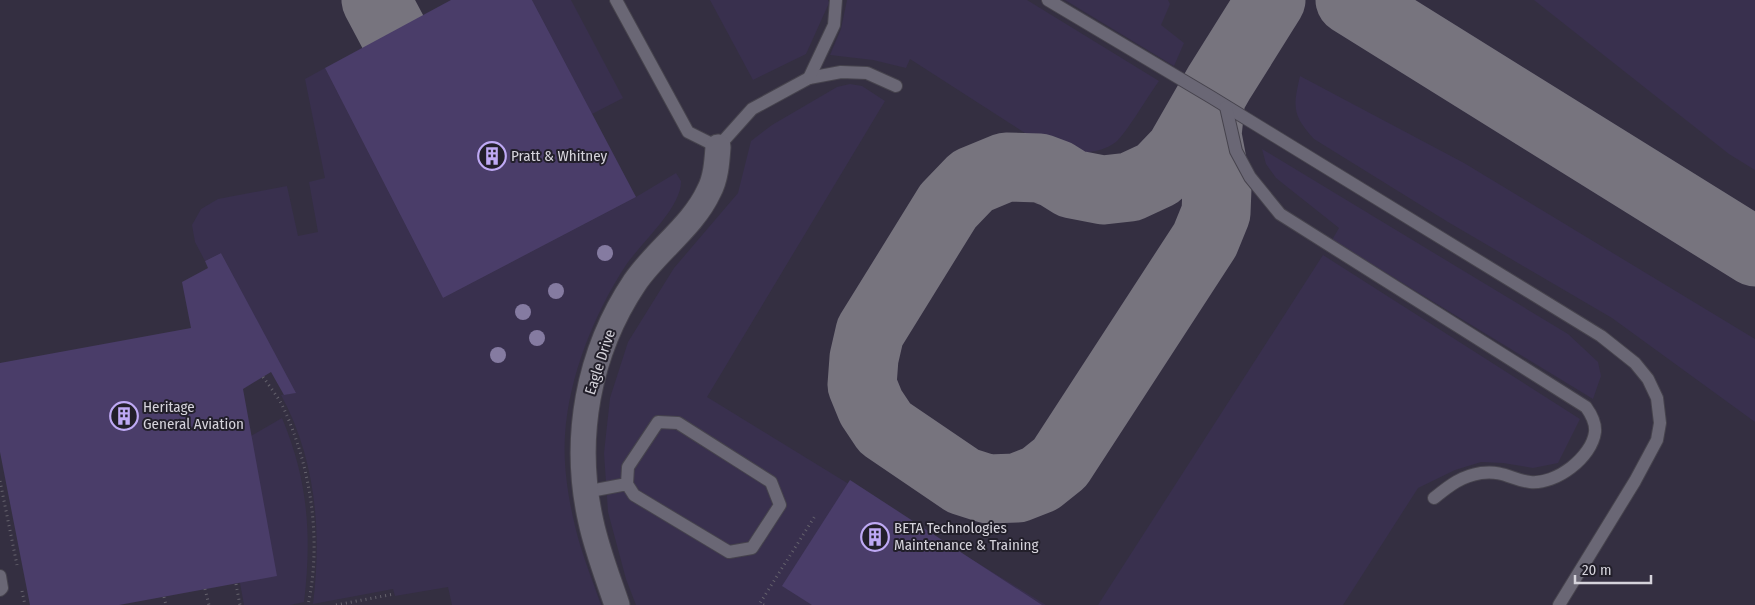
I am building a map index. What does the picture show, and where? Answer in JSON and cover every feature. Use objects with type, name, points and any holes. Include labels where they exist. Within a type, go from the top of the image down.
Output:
[{"type":"street","name":"Eagle Drive","points":[[617,605],[591,522],[585,492],[583,433],[592,377],[610,327],[636,282],[699,208],[710,191],[718,147]]},
{"type":"lane","points":[[616,0],[688,132],[718,147],[752,109],[809,78],[841,72],[867,73],[896,86]]},
{"type":"lane","points":[[809,78],[834,25],[836,0]]},
{"type":"lane","points":[[1048,0],[1601,336],[1635,363],[1648,379],[1658,398],[1660,422],[1657,440],[1636,480],[1560,605]]},
{"type":"lane","points":[[1226,107],[1236,151],[1250,177],[1280,214],[1586,406],[1593,419],[1595,432],[1584,458],[1555,478],[1530,482],[1505,473],[1482,473],[1458,479],[1434,498]]},
{"type":"lane","points":[[658,422],[678,423],[771,482],[780,505],[752,548],[729,552],[634,495],[627,484],[628,467],[658,422]]},
{"type":"lane","points":[[585,492],[627,484]]},
{"type":"lane","points":[[0,576],[2,588],[0,590]]},
{"type":"path","points":[[263,377],[283,407],[298,443],[306,477],[313,517],[312,591],[308,605]]},
{"type":"path","points":[[0,481],[17,567]]},
{"type":"path","points":[[764,605],[760,602],[815,516]]},
{"type":"path","points":[[236,584],[240,605]]},
{"type":"path","points":[[21,586],[25,605]]},
{"type":"path","points":[[205,589],[209,605]]},
{"type":"path","points":[[336,605],[394,594]]},
{"type":"path","points":[[164,597],[166,605]]},
{"type":"shaded area","points":[[0,0],[1755,0],[1755,605],[0,605]]},
{"type":"shaded area","points":[[532,0],[571,0],[623,98],[592,114]]},
{"type":"shaded area","points":[[710,0],[828,0],[829,3],[806,54],[753,80]]},
{"type":"shaded area","points":[[847,0],[1027,0],[1159,81],[1116,142],[1108,147],[1089,152],[1060,150],[1042,144],[910,59],[906,68],[873,60],[830,55],[841,29]]},
{"type":"shaded area","points":[[1065,0],[1168,0],[1170,4],[1161,25],[1184,43],[1174,66]]},
{"type":"shaded area","points":[[1534,0],[1755,0],[1755,170],[1729,154]]},
{"type":"shaded area","points":[[325,68],[443,298],[636,197],[676,173],[681,181],[680,191],[675,202],[660,224],[626,265],[604,304],[585,346],[567,413],[565,457],[570,504],[580,546],[601,605],[452,605],[448,587],[395,596],[393,589],[313,604],[317,550],[314,497],[302,445],[293,419],[281,395],[295,393],[221,253],[205,261],[195,242],[192,225],[201,209],[218,199],[287,186],[298,236],[318,232],[309,182],[325,178],[305,79]]},
{"type":"shaded area","points":[[1300,76],[1464,163],[1755,339],[1755,422],[1612,318],[1448,222],[1314,139],[1298,117],[1296,110],[1296,96]]},
{"type":"shaded area","points":[[850,84],[862,86],[885,101],[707,397],[1046,605],[636,605],[626,579],[608,512],[604,453],[610,398],[628,342],[674,268],[738,193],[751,141],[772,125],[837,87]]},
{"type":"shaded area","points":[[1262,149],[1568,334],[1598,362],[1601,376],[1593,399],[1332,240],[1339,228],[1276,178],[1266,164]]},
{"type":"shaded area","points":[[1323,255],[1580,419],[1558,463],[1533,468],[1503,463],[1481,462],[1455,470],[1418,488],[1343,605],[1098,605]]},
{"type":"shaded area","points":[[282,418],[298,464],[306,508],[308,554],[304,602],[290,605],[244,605],[240,583],[251,436]]},
{"type":"building","name":"Pratt & Whitney","points":[[451,0],[532,0],[636,197],[443,298],[325,68]]},
{"type":"building","name":"Heritage General Aviation","points":[[221,253],[296,393],[284,395],[271,372],[243,389],[277,576],[119,605],[30,605],[0,452],[0,363],[191,328],[182,282],[208,268],[205,261]]},
{"type":"building","name":"BETA Technologies Maintenance & Training","points":[[850,480],[1042,605],[812,605],[782,586]]},
{"type":"taxiway","points":[[376,0],[393,32]]},
{"type":"taxiway","points":[[1211,97],[1207,135],[1217,188],[1216,213],[1205,240],[1060,463],[1040,479],[1017,488],[988,489],[963,481],[885,428],[871,407],[862,385],[864,358],[870,332],[948,206],[972,181],[1006,167],[1040,168],[1056,174],[1072,184],[1103,190],[1130,187],[1158,174],[1180,151],[1219,83],[1271,0]]},
{"type":"taxiway","points":[[1350,0],[1755,252]]},
{"type":"place","name":"Pratt & Whitney","points":[[492,156]]},
{"type":"place","name":"Heritage General Aviation","points":[[124,416]]},
{"type":"place","name":"BETA Technologies Maintenance & Training","points":[[875,537]]}]
